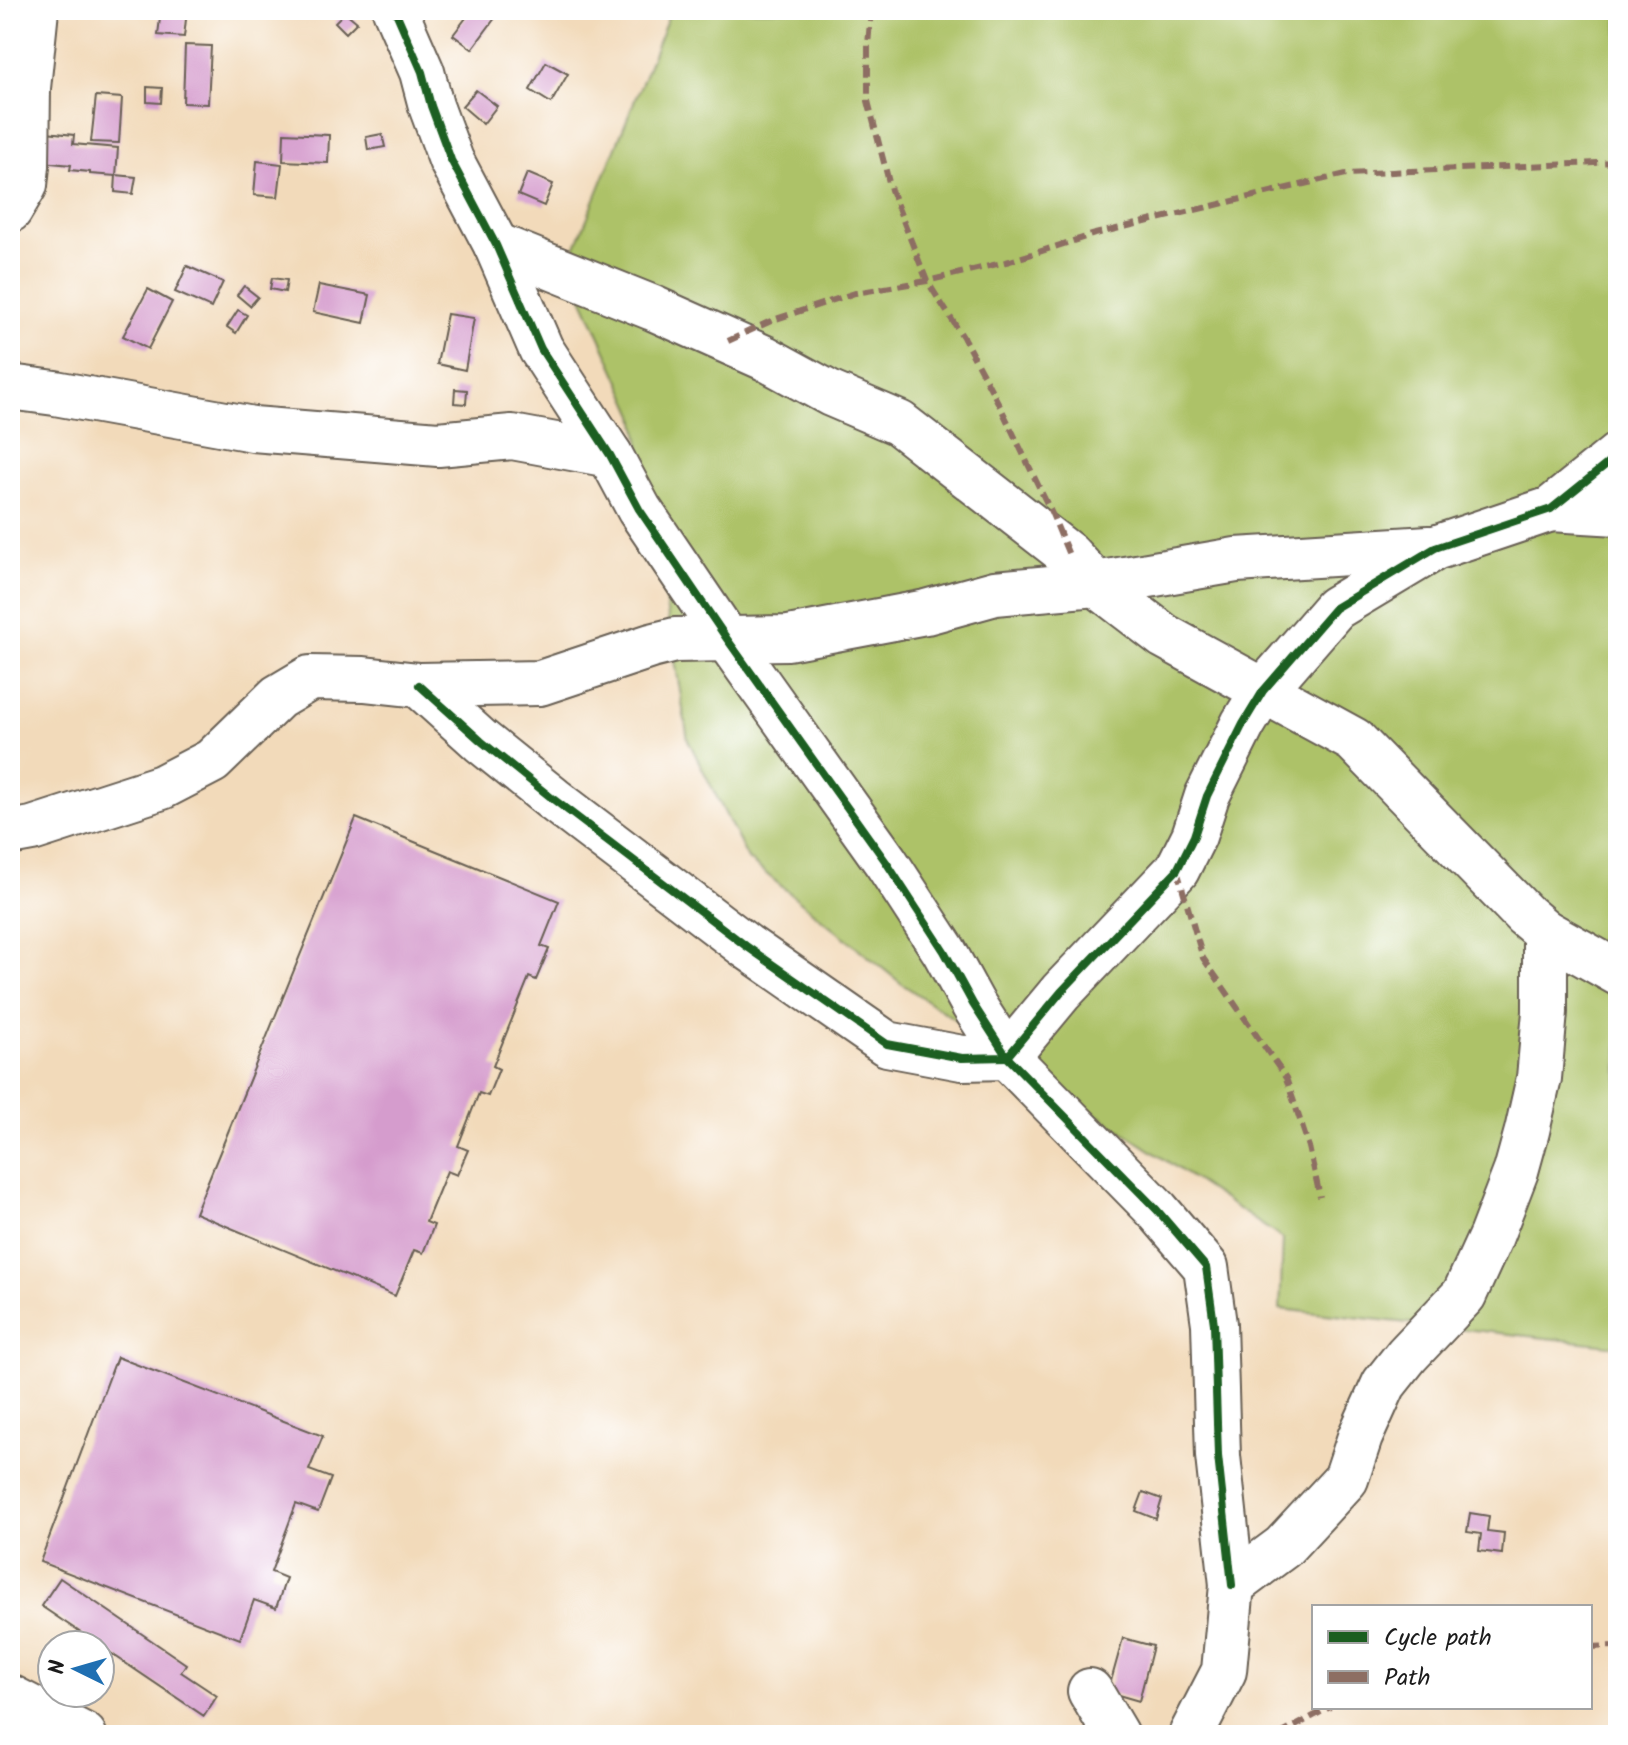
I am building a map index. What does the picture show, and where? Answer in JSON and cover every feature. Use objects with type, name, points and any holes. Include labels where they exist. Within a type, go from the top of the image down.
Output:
[{"type":"street","points":[[10,210],[25,185],[28,88],[36,10]]},
{"type":"street","points":[[395,10],[422,72],[451,160],[496,245],[541,349],[610,455],[639,509],[727,639],[886,862],[1007,1057],[1157,1210],[1206,1267],[1214,1324],[1218,1456],[1232,1585],[1224,1671],[1191,1735]]},
{"type":"street","points":[[496,245],[665,313],[765,358],[831,394],[899,423],[1069,555],[1096,584],[1164,636],[1354,740],[1525,915],[1545,932],[1618,973]]},
{"type":"street","points":[[10,387],[253,429],[438,444],[512,437],[610,455]]},
{"type":"street","points":[[419,685],[481,741],[553,799],[746,946],[887,1044],[962,1058],[1007,1057],[1061,992],[1177,870],[1194,836],[1207,796],[1243,724],[1263,691],[1335,608],[1435,548],[1551,509],[1618,455]]},
{"type":"street","points":[[1551,509],[1618,513]]},
{"type":"street","points":[[10,833],[32,829],[162,787],[212,761],[278,697],[310,678],[364,679],[419,685],[540,683],[675,640],[788,638],[926,612],[995,593],[1096,584],[1236,560],[1435,548]]},
{"type":"street","points":[[1232,1585],[1283,1547],[1346,1479],[1360,1437],[1384,1384],[1464,1295],[1516,1171],[1539,1078],[1545,1012],[1545,932]]},
{"type":"street","points":[[1090,1691],[1116,1735]]},
{"type":"street","points":[[10,1697],[84,1735]]},
{"type":"green space","points":[[671,10],[1618,10],[1618,1346],[1280,1309],[1283,1239],[902,984],[748,859],[688,740],[635,415],[568,266]]},
{"type":"building","points":[[161,10],[187,10],[184,37],[158,35]]},
{"type":"building","points":[[472,10],[493,10],[498,14],[472,49],[453,35]]},
{"type":"building","points":[[345,12],[357,22],[346,33],[335,22]]},
{"type":"building","points":[[185,45],[211,46],[208,104],[183,103]]},
{"type":"building","points":[[546,62],[568,74],[551,103],[530,90]]},
{"type":"building","points":[[147,87],[162,88],[161,103],[147,102]]},
{"type":"building","points":[[476,90],[497,106],[483,124],[462,106]]},
{"type":"building","points":[[96,96],[122,98],[119,143],[91,142]]},
{"type":"building","points":[[46,132],[74,135],[73,144],[118,148],[116,176],[90,174],[70,170],[71,165],[42,162]]},
{"type":"building","points":[[284,133],[329,135],[328,163],[283,161]]},
{"type":"building","points":[[382,134],[385,147],[368,150],[366,137]]},
{"type":"building","points":[[257,161],[282,164],[278,197],[254,195]]},
{"type":"building","points":[[527,173],[553,184],[544,206],[518,195]]},
{"type":"building","points":[[116,175],[136,177],[133,194],[115,192]]},
{"type":"building","points":[[187,266],[223,282],[211,308],[175,292]]},
{"type":"building","points":[[272,278],[287,280],[285,292],[270,289]]},
{"type":"building","points":[[319,285],[370,295],[364,323],[313,312]]},
{"type":"building","points":[[244,286],[258,297],[250,306],[237,295]]},
{"type":"building","points":[[148,289],[172,302],[148,349],[123,336]]},
{"type":"building","points":[[238,310],[247,315],[236,333],[227,327]]},
{"type":"building","points":[[447,314],[474,318],[465,370],[437,364]]},
{"type":"building","points":[[455,389],[467,390],[466,404],[454,403]]},
{"type":"building","points":[[356,818],[559,901],[541,946],[549,949],[536,980],[529,977],[493,1066],[499,1069],[488,1096],[479,1093],[458,1146],[468,1150],[457,1175],[447,1171],[426,1222],[434,1225],[423,1253],[414,1250],[395,1296],[195,1213]]},
{"type":"building","points":[[117,1357],[323,1436],[309,1470],[331,1478],[318,1512],[296,1504],[271,1572],[286,1578],[276,1608],[254,1600],[240,1639],[40,1562]]},
{"type":"building","points":[[1143,1492],[1162,1499],[1156,1519],[1136,1511]]},
{"type":"building","points":[[1470,1513],[1489,1516],[1487,1531],[1504,1533],[1502,1554],[1479,1551],[1481,1534],[1467,1532]]},
{"type":"building","points":[[60,1578],[186,1664],[181,1672],[217,1696],[204,1716],[116,1657],[116,1629],[75,1629],[41,1606]]},
{"type":"building","points":[[1123,1638],[1153,1646],[1139,1701],[1108,1692]]},
{"type":"marked path","points":[[871,10],[868,101],[891,190],[927,281],[963,337],[1001,408],[1069,555]]},
{"type":"marked path","points":[[728,341],[773,320],[855,293],[927,281],[1010,261],[1095,234],[1346,174],[1618,162]]},
{"type":"marked path","points":[[1177,870],[1203,958],[1286,1078],[1309,1147],[1320,1197]]},
{"type":"marked path","points":[[1592,1647],[1618,1646]]},
{"type":"marked path","points":[[1279,1735],[1326,1709]]},
{"type":"cycle path","points":[[395,10],[422,72],[451,160],[496,245],[541,349],[610,455],[639,509],[727,639],[886,862],[1007,1057],[1157,1210],[1206,1267],[1214,1324],[1218,1456],[1232,1585]]},
{"type":"cycle path","points":[[419,685],[481,741],[553,799],[746,946],[887,1044],[962,1058],[1007,1057],[1061,992],[1177,870],[1194,836],[1207,796],[1243,724],[1263,691],[1335,608],[1435,548],[1551,509],[1618,455]]}]
